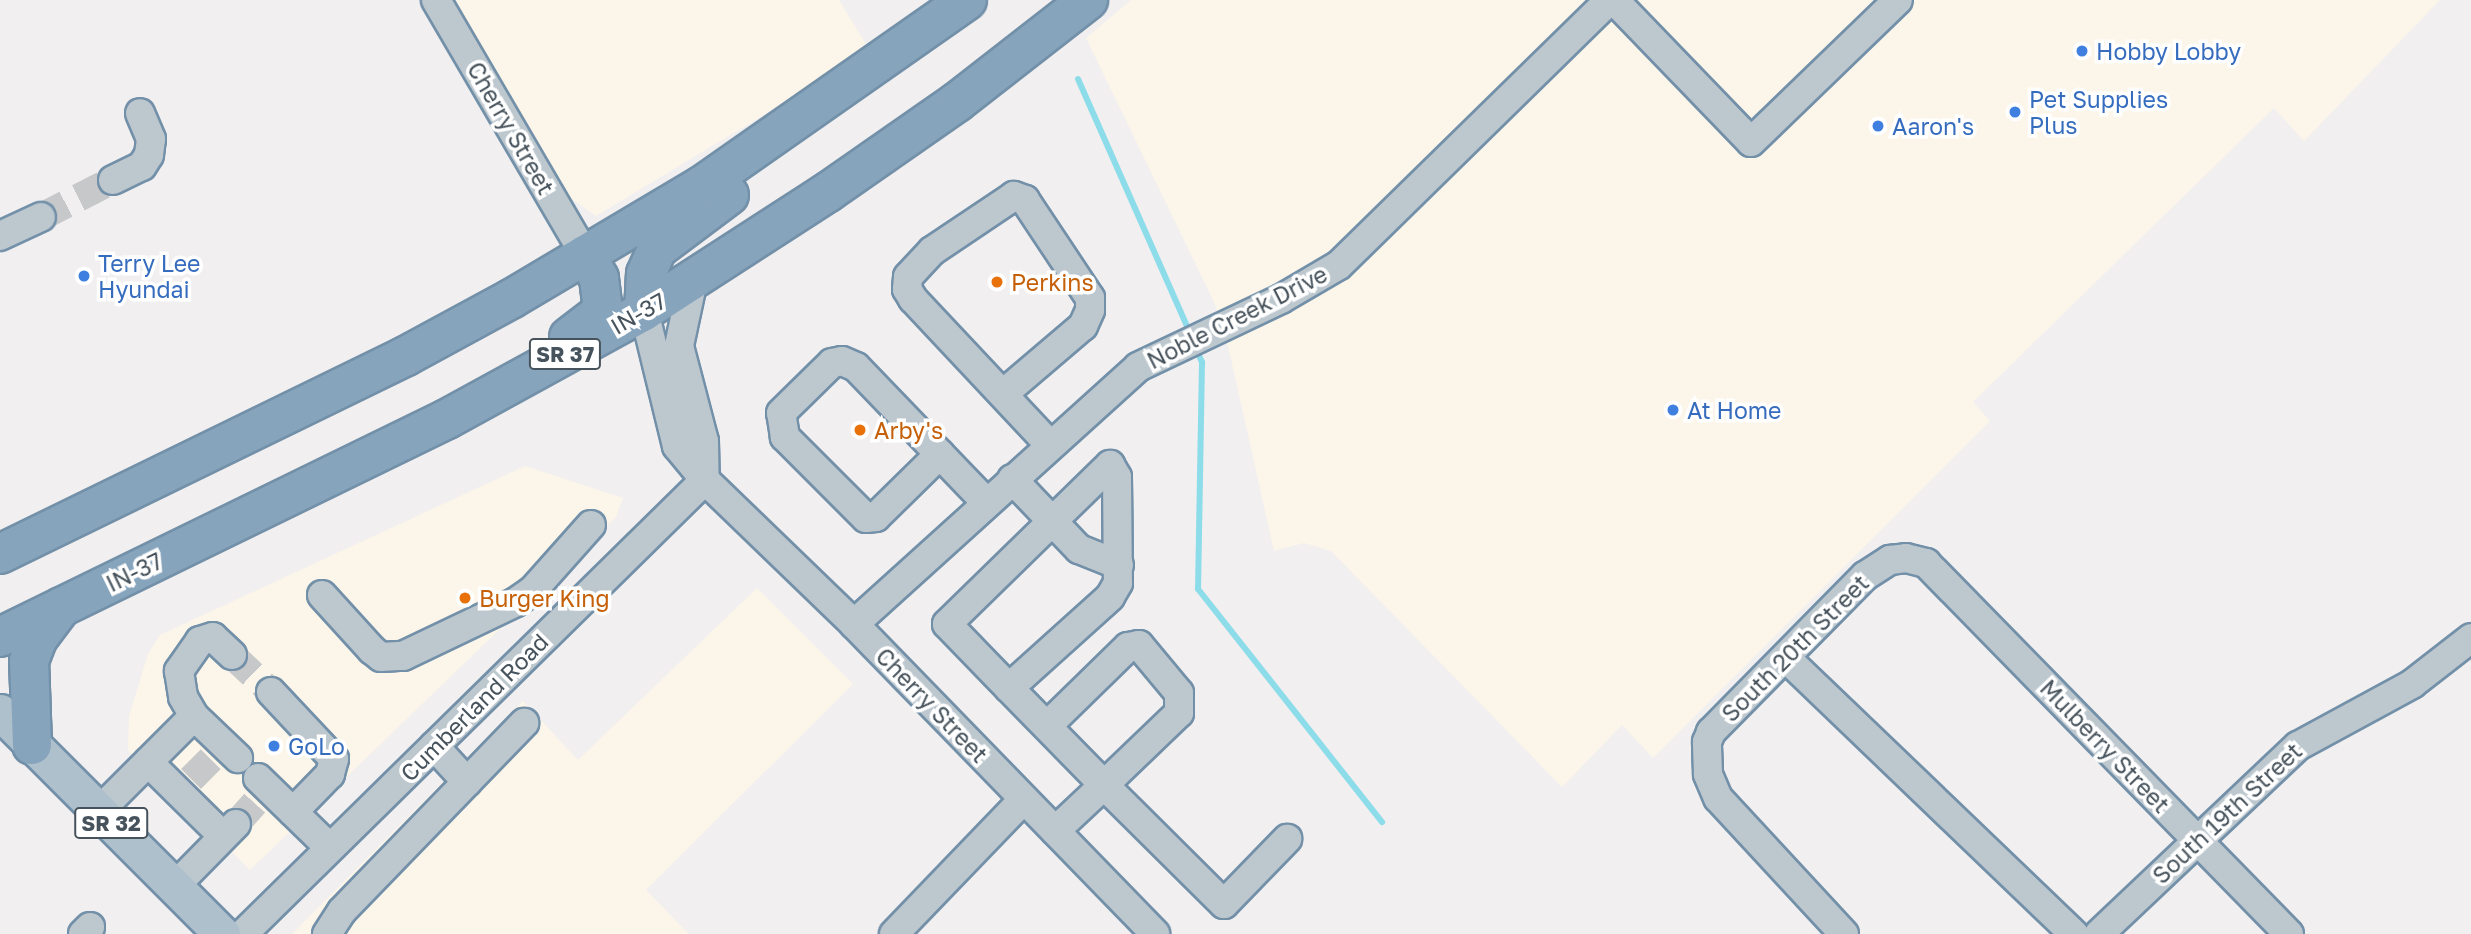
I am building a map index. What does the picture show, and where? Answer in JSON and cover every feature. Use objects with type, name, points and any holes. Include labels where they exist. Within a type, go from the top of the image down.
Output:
[{"type":"highway","points":[[0,554],[406,356],[585,255],[797,122],[967,0]]},
{"type":"highway","name":"IN-37","points":[[0,637],[447,419],[644,311],[957,102],[1088,0]]},
{"type":"highway","points":[[644,311],[646,274],[657,249],[752,178],[797,122]]},
{"type":"highway","points":[[447,419],[603,311],[599,278],[585,255]]},
{"type":"highway","points":[[32,745],[29,661],[38,638],[61,607]]},
{"type":"main road","name":"SR 32","points":[[0,712],[222,934]]},
{"type":"street","name":"Cherry Street","points":[[436,0],[585,255]]},
{"type":"street","name":"Noble Creek Drive","points":[[854,624],[1049,444],[1138,367],[1172,348],[1281,299],[1339,265],[1612,0],[1751,142],[1898,0]]},
{"type":"street","points":[[113,180],[142,166],[149,155],[151,139],[140,113]]},
{"type":"street","points":[[1003,394],[1083,326],[1090,310],[1090,298],[1025,200],[1014,196],[932,251],[908,277],[907,289],[1003,394],[1049,444]]},
{"type":"street","points":[[0,236],[41,217]]},
{"type":"street","points":[[693,280],[680,354],[704,441],[705,480]]},
{"type":"street","name":"Cherry Street","points":[[644,311],[677,446],[705,480],[854,624],[1155,934]]},
{"type":"street","points":[[940,454],[876,517],[866,518],[785,437],[781,413],[832,363],[842,361],[856,367],[940,454],[986,502]]},
{"type":"street","points":[[1009,688],[1110,597],[1118,583],[1117,477],[1110,465],[1050,520],[947,624],[1009,688],[1047,726],[1104,785],[1224,904],[1287,839]]},
{"type":"street","points":[[1012,479],[1079,548],[1119,565]]},
{"type":"street","name":"Cumberland Road","points":[[243,934],[705,480]]},
{"type":"street","points":[[322,595],[381,657],[403,656],[516,602],[533,590],[592,525]]},
{"type":"street","name":"South 20th Street","points":[[1844,934],[1718,798],[1706,763],[1712,732],[1876,567],[1890,560],[1920,560]]},
{"type":"street","name":"Mulberry Street","points":[[1920,560],[2289,934]]},
{"type":"street","name":"South 19th Street","points":[[2099,934],[2196,839],[2298,746],[2412,684],[2471,638]]},
{"type":"street","points":[[223,646],[200,641],[179,671],[183,697],[194,716],[225,754]]},
{"type":"street","points":[[1047,726],[1128,647],[1139,645],[1179,693],[1179,713],[1055,831]]},
{"type":"street","points":[[1786,658],[2074,934]]},
{"type":"street","points":[[271,692],[327,746],[334,759],[330,774],[293,812]]},
{"type":"street","points":[[99,811],[194,716]]},
{"type":"street","points":[[327,934],[342,911],[524,723]]},
{"type":"street","points":[[434,746],[467,782]]},
{"type":"street","points":[[148,762],[185,786],[230,830],[175,886]]},
{"type":"street","points":[[261,790],[293,812],[330,848]]},
{"type":"street","points":[[894,934],[1024,799]]},
{"type":"shaded area","points":[[455,0],[839,0],[870,51],[596,216],[565,194]]},
{"type":"shaded area","points":[[1131,0],[2440,0],[2304,141],[2274,108],[1973,402],[1990,421],[1653,758],[1622,725],[1562,787],[1331,551],[1304,543],[1274,551],[1226,337],[1214,302],[1086,38]]},
{"type":"shaded area","points":[[525,466],[623,498],[616,517],[250,870],[128,750],[129,716],[148,654],[160,635]]},
{"type":"shaded area","points":[[757,588],[853,684],[646,890],[689,934],[292,934],[523,701],[578,760]]},
{"type":"waterway","points":[[1078,79],[1190,333]]},
{"type":"waterway","points":[[1195,347],[1202,362],[1198,589],[1382,822]]},
{"type":"tunnel","points":[[41,217],[113,180]]},
{"type":"tunnel","points":[[232,655],[271,692]]},
{"type":"tunnel","points":[[191,779],[211,759]]},
{"type":"tunnel","points":[[236,824],[255,803]]},
{"type":"place","name":"Hobby Lobby","points":[[2082,51]]},
{"type":"place","name":"Pet Supplies Plus","points":[[2015,112]]},
{"type":"place","name":"Aaron's","points":[[1878,126]]},
{"type":"place","name":"Terry Lee Hyundai","points":[[84,276]]},
{"type":"place","name":"Perkins","points":[[997,282]]},
{"type":"place","name":"At Home","points":[[1673,410]]},
{"type":"place","name":"Arby's","points":[[860,430]]},
{"type":"place","name":"Burger King","points":[[465,598]]},
{"type":"place","name":"GoLo","points":[[274,746]]}]
